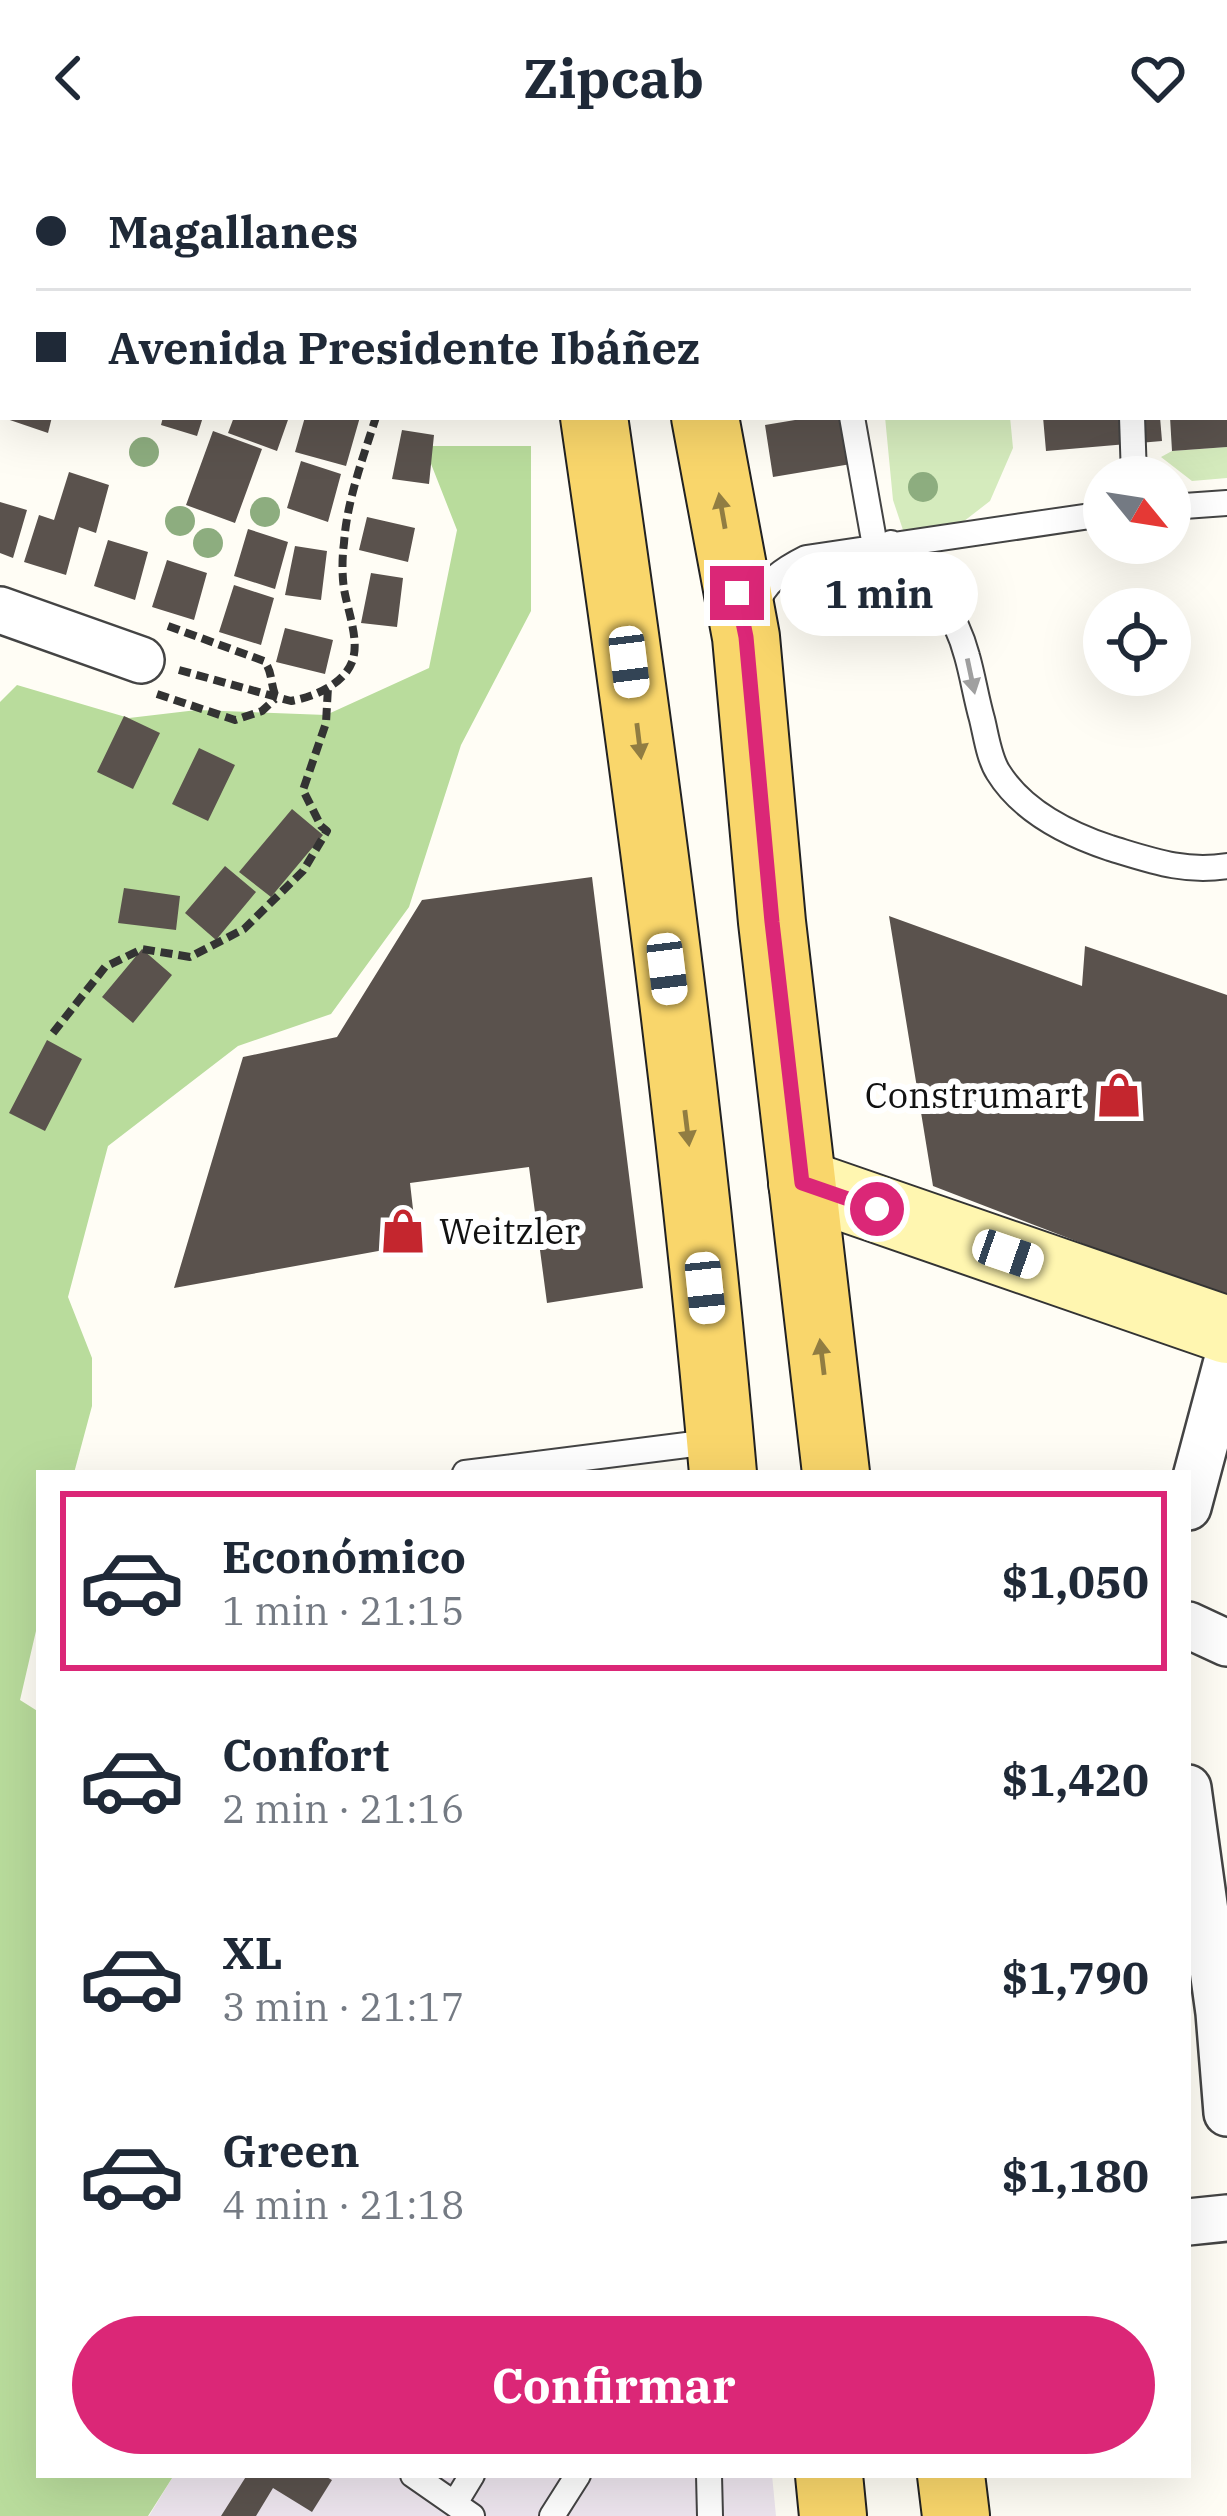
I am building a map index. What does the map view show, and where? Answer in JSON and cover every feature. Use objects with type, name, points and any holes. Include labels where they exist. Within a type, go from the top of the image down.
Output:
[{"type":"main road","points":[[595,420],[696,1200],[722,1457]]},
{"type":"main road","points":[[706,420],[746,637],[772,922],[836,1470]]},
{"type":"main road","points":[[696,1200],[718,1184],[778,1175],[802,1183]]},
{"type":"main road","points":[[829,2478],[833,2516]]},
{"type":"main road","points":[[951,2478],[956,2516]]},
{"type":"street","points":[[0,610],[141,660]]},
{"type":"street","points":[[802,1183],[1227,1330]]},
{"type":"street","points":[[1191,1496],[1227,1361]]},
{"type":"street","points":[[1191,1626],[1227,1643]]},
{"type":"street","points":[[1191,1810],[1219,2013],[1227,2113]]},
{"type":"street","points":[[1191,2222],[1227,2218]]},
{"type":"lane","points":[[853,420],[883,545],[926,578],[956,626],[995,769],[1039,814],[1064,830],[1147,861],[1179,868],[1227,866]]},
{"type":"lane","points":[[1132,420],[1133,456]]},
{"type":"lane","points":[[1191,506],[1227,503]]},
{"type":"lane","points":[[746,637],[761,592],[806,558],[1083,517]]},
{"type":"lane","points":[[513,1470],[722,1457]]},
{"type":"lane","points":[[416,2478],[464,2510],[471,2478]]},
{"type":"lane","points":[[552,2516],[576,2478]]},
{"type":"lane","points":[[709,2478],[710,2516]]},
{"type":"path","points":[[141,660],[291,701],[328,687],[347,670],[354,642],[343,584],[344,540],[355,483],[375,420]]},
{"type":"path","points":[[264,661],[276,698]]},
{"type":"path","points":[[53,1033],[105,967],[142,949],[190,957],[244,929],[303,872],[327,831],[303,790],[326,723],[328,687]]},
{"type":"path","points":[[235,720],[262,710],[276,698]]},
{"type":"shaded area","points":[[172,2478],[772,2478],[776,2516],[149,2516]]},
{"type":"green space","points":[[885,420],[1010,420],[1013,448],[990,501],[950,532],[905,536],[893,500]]},
{"type":"green space","points":[[424,446],[531,446],[531,611],[461,745],[409,907],[331,1014],[238,1046],[108,1146],[68,1297],[92,1358],[92,1406],[75,1470],[36,1470],[36,1631],[20,1700],[36,1710],[36,2478],[172,2478],[148,2516],[0,2516],[0,702],[17,685],[129,718],[197,710],[326,715],[429,668],[457,530]]},
{"type":"green space","points":[[1227,447],[1227,478],[1192,481],[1191,456],[1163,456],[1172,451]]},
{"type":"building","points":[[10,420],[51,420],[48,433]]},
{"type":"building","points":[[162,420],[202,420],[197,436],[161,425]]},
{"type":"building","points":[[233,420],[288,420],[277,451],[228,433]]},
{"type":"building","points":[[304,420],[359,420],[346,466],[295,452]]},
{"type":"building","points":[[862,420],[869,461],[773,477],[765,425]]},
{"type":"building","points":[[1043,420],[1160,420],[1162,441],[1046,451]]},
{"type":"building","points":[[1170,420],[1227,420],[1227,447],[1172,451]]},
{"type":"building","points":[[402,430],[434,435],[429,484],[392,479]]},
{"type":"building","points":[[213,431],[262,449],[235,523],[186,505]]},
{"type":"building","points":[[301,461],[341,474],[328,522],[287,508]]},
{"type":"building","points":[[69,472],[109,485],[96,533],[79,527],[66,575],[24,562],[39,515],[54,520]]},
{"type":"building","points":[[0,502],[27,510],[13,558],[0,553]]},
{"type":"building","points":[[367,517],[415,528],[408,562],[359,550]]},
{"type":"building","points":[[248,529],[288,542],[275,589],[234,576]]},
{"type":"building","points":[[108,540],[148,552],[135,600],[94,586]]},
{"type":"building","points":[[295,546],[327,551],[321,600],[285,595]]},
{"type":"building","points":[[167,560],[207,573],[194,620],[152,607]]},
{"type":"building","points":[[371,573],[403,578],[397,627],[361,623]]},
{"type":"building","points":[[234,585],[274,598],[261,645],[219,632]]},
{"type":"building","points":[[285,628],[333,640],[325,674],[276,662]]},
{"type":"building","points":[[124,716],[160,733],[133,789],[97,772]]},
{"type":"building","points":[[199,748],[235,765],[208,821],[172,804]]},
{"type":"building","points":[[292,809],[323,835],[271,897],[239,872]]},
{"type":"building","points":[[225,866],[256,892],[216,940],[185,913]]},
{"type":"building","points":[[592,877],[643,1288],[547,1303],[529,1167],[410,1183],[417,1244],[174,1288],[243,1057],[337,1037],[422,900]]},
{"type":"building","points":[[124,888],[180,896],[176,930],[118,923]]},
{"type":"building","points":[[889,916],[1082,986],[1085,946],[1227,995],[1227,1299],[933,1186]]},
{"type":"building","points":[[142,949],[172,975],[133,1023],[102,997]]},
{"type":"building","points":[[47,1040],[82,1059],[45,1131],[9,1113]]},
{"type":"building","points":[[245,2478],[332,2480],[312,2512],[273,2488],[256,2516],[221,2516]]},
{"type":"place","name":"Construmart","points":[[1119,1095]]},
{"type":"place","name":"Weitzler","points":[[403,1231]]},
{"type":"route","points":[[737,593],[746,637],[802,1183],[877,1209]]}]
